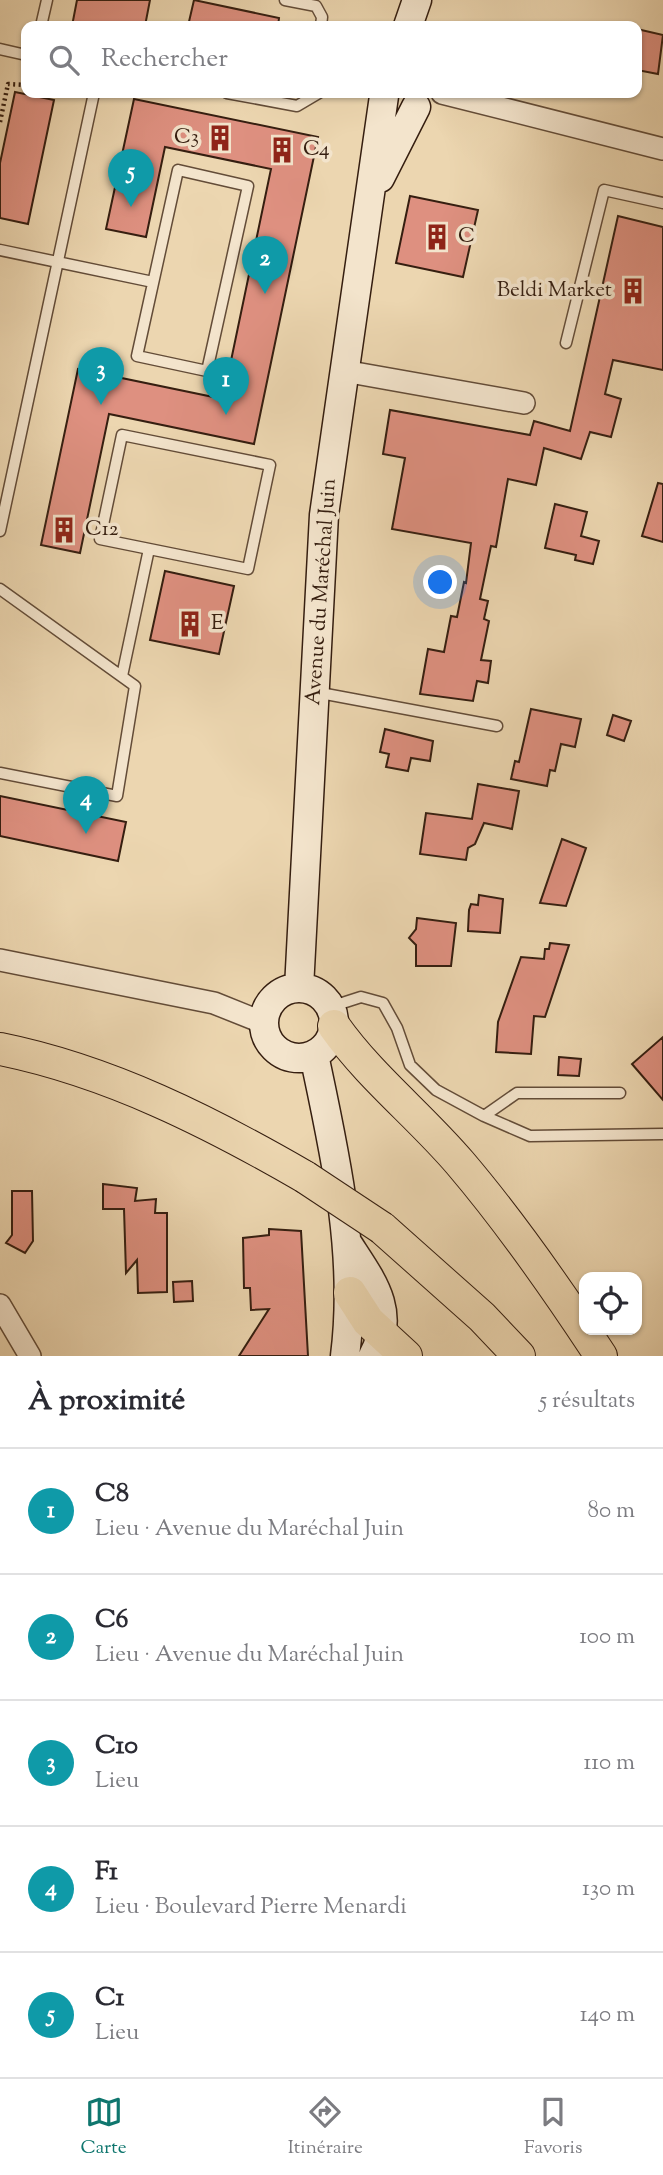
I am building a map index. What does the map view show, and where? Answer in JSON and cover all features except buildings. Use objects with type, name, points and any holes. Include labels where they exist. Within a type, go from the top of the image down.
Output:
[{"type":"main road","name":"Avenue du Maréchal Juin","points":[[299,988],[324,515],[382,98]]},
{"type":"main road","points":[[388,98],[398,107],[423,100]]},
{"type":"main road","name":"Avenue du Maréchal Juin","points":[[369,199],[423,100]]},
{"type":"main road","points":[[332,1017],[329,1040],[314,1055],[302,1058],[280,1052],[271,1044],[264,1023],[266,1012],[279,995],[299,988],[317,993],[332,1017],[358,1059],[421,1122],[482,1190],[540,1265],[601,1356]]},
{"type":"main road","points":[[0,1049],[73,1069],[138,1093],[234,1137],[305,1177],[382,1228],[482,1317],[519,1356]]},
{"type":"main road","points":[[314,1055],[338,1170],[347,1242],[350,1293],[345,1356]]},
{"type":"main road","points":[[347,1242],[379,1292],[394,1352]]},
{"type":"main road","points":[[350,1293],[394,1352]]},
{"type":"street","points":[[462,98],[663,149]]},
{"type":"street","points":[[344,371],[524,403]]},
{"type":"street","points":[[0,960],[214,1003],[264,1023]]},
{"type":"street","points":[[0,1305],[30,1356]]},
{"type":"lane","points":[[42,21],[47,0]]},
{"type":"lane","points":[[285,0],[316,6],[322,21]]},
{"type":"lane","points":[[0,49],[21,54]]},
{"type":"lane","points":[[0,531],[93,98]]},
{"type":"lane","points":[[254,98],[297,106],[311,98]]},
{"type":"lane","points":[[178,170],[248,186],[207,371],[137,356],[153,282],[178,170]]},
{"type":"lane","points":[[566,343],[604,190],[663,203]]},
{"type":"lane","points":[[0,250],[153,282]]},
{"type":"lane","points":[[122,435],[270,465],[248,569],[149,549],[100,539],[122,435]]},
{"type":"lane","points":[[122,676],[149,549]]},
{"type":"lane","points":[[0,589],[135,686],[117,796],[0,773]]},
{"type":"lane","points":[[315,692],[497,726]]},
{"type":"lane","points":[[332,1017],[361,996],[383,1003],[397,1028],[410,1065],[436,1090],[530,1136],[663,1134]]},
{"type":"lane","points":[[484,1115],[517,1093],[620,1093]]},
{"type":"path","points":[[0,122],[8,84],[21,85]]},
{"type":"place","name":"C3","points":[[220,138]]},
{"type":"place","name":"C4","points":[[282,150]]},
{"type":"place","name":"C1","points":[[131,207]]},
{"type":"place","name":"C","points":[[437,237]]},
{"type":"place","name":"Beldi Market","points":[[633,291]]},
{"type":"place","name":"C6","points":[[265,294]]},
{"type":"place","name":"C10","points":[[101,405]]},
{"type":"place","name":"C8","points":[[226,415]]},
{"type":"place","name":"C12","points":[[64,530]]},
{"type":"place","name":"E","points":[[190,624]]},
{"type":"place","name":"F1","points":[[86,834]]}]
